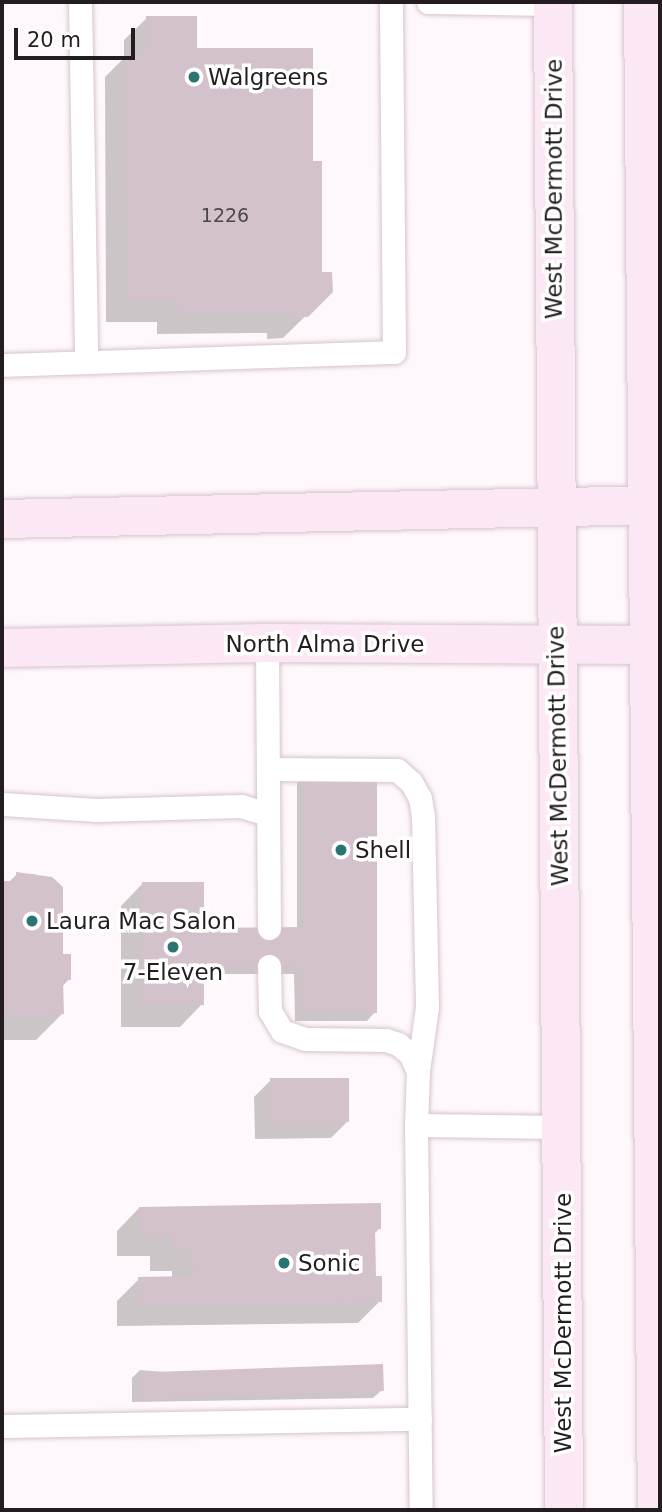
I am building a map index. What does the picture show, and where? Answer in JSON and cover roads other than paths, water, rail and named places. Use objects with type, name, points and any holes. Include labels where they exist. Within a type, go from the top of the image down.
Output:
[{"type":"main road","name":"West McDermott Drive","points":[[553,3],[564,1510]]},
{"type":"main road","points":[[649,17],[658,1243],[657,1510]]},
{"type":"main road","points":[[2,519],[654,505]]},
{"type":"main road","name":"North Alma Drive","points":[[2,648],[267,643],[654,645]]},
{"type":"lane","points":[[80,2],[86,362]]},
{"type":"lane","points":[[2,365],[394,352],[391,2]]},
{"type":"lane","points":[[428,2],[553,3]]},
{"type":"lane","points":[[267,643],[269,928]]},
{"type":"lane","points":[[268,769],[397,770],[411,782],[420,798],[423,816],[427,1007],[418,1071],[416,1125],[421,1510]]},
{"type":"lane","points":[[2,804],[97,810],[241,806],[268,814]]},
{"type":"lane","points":[[269,966],[270,1011],[282,1031],[305,1039],[386,1040],[398,1044],[410,1054],[418,1071]]},
{"type":"lane","points":[[416,1125],[562,1126]]},
{"type":"lane","points":[[2,1426],[421,1419]]},
{"type":"place","name":"Walgreens","points":[[194,77]]},
{"type":"place","name":"Shell","points":[[341,850]]},
{"type":"place","name":"Laura Mac Salon","points":[[32,921]]},
{"type":"place","name":"7-Eleven","points":[[173,947]]},
{"type":"place","name":"Sonic","points":[[284,1263]]}]
